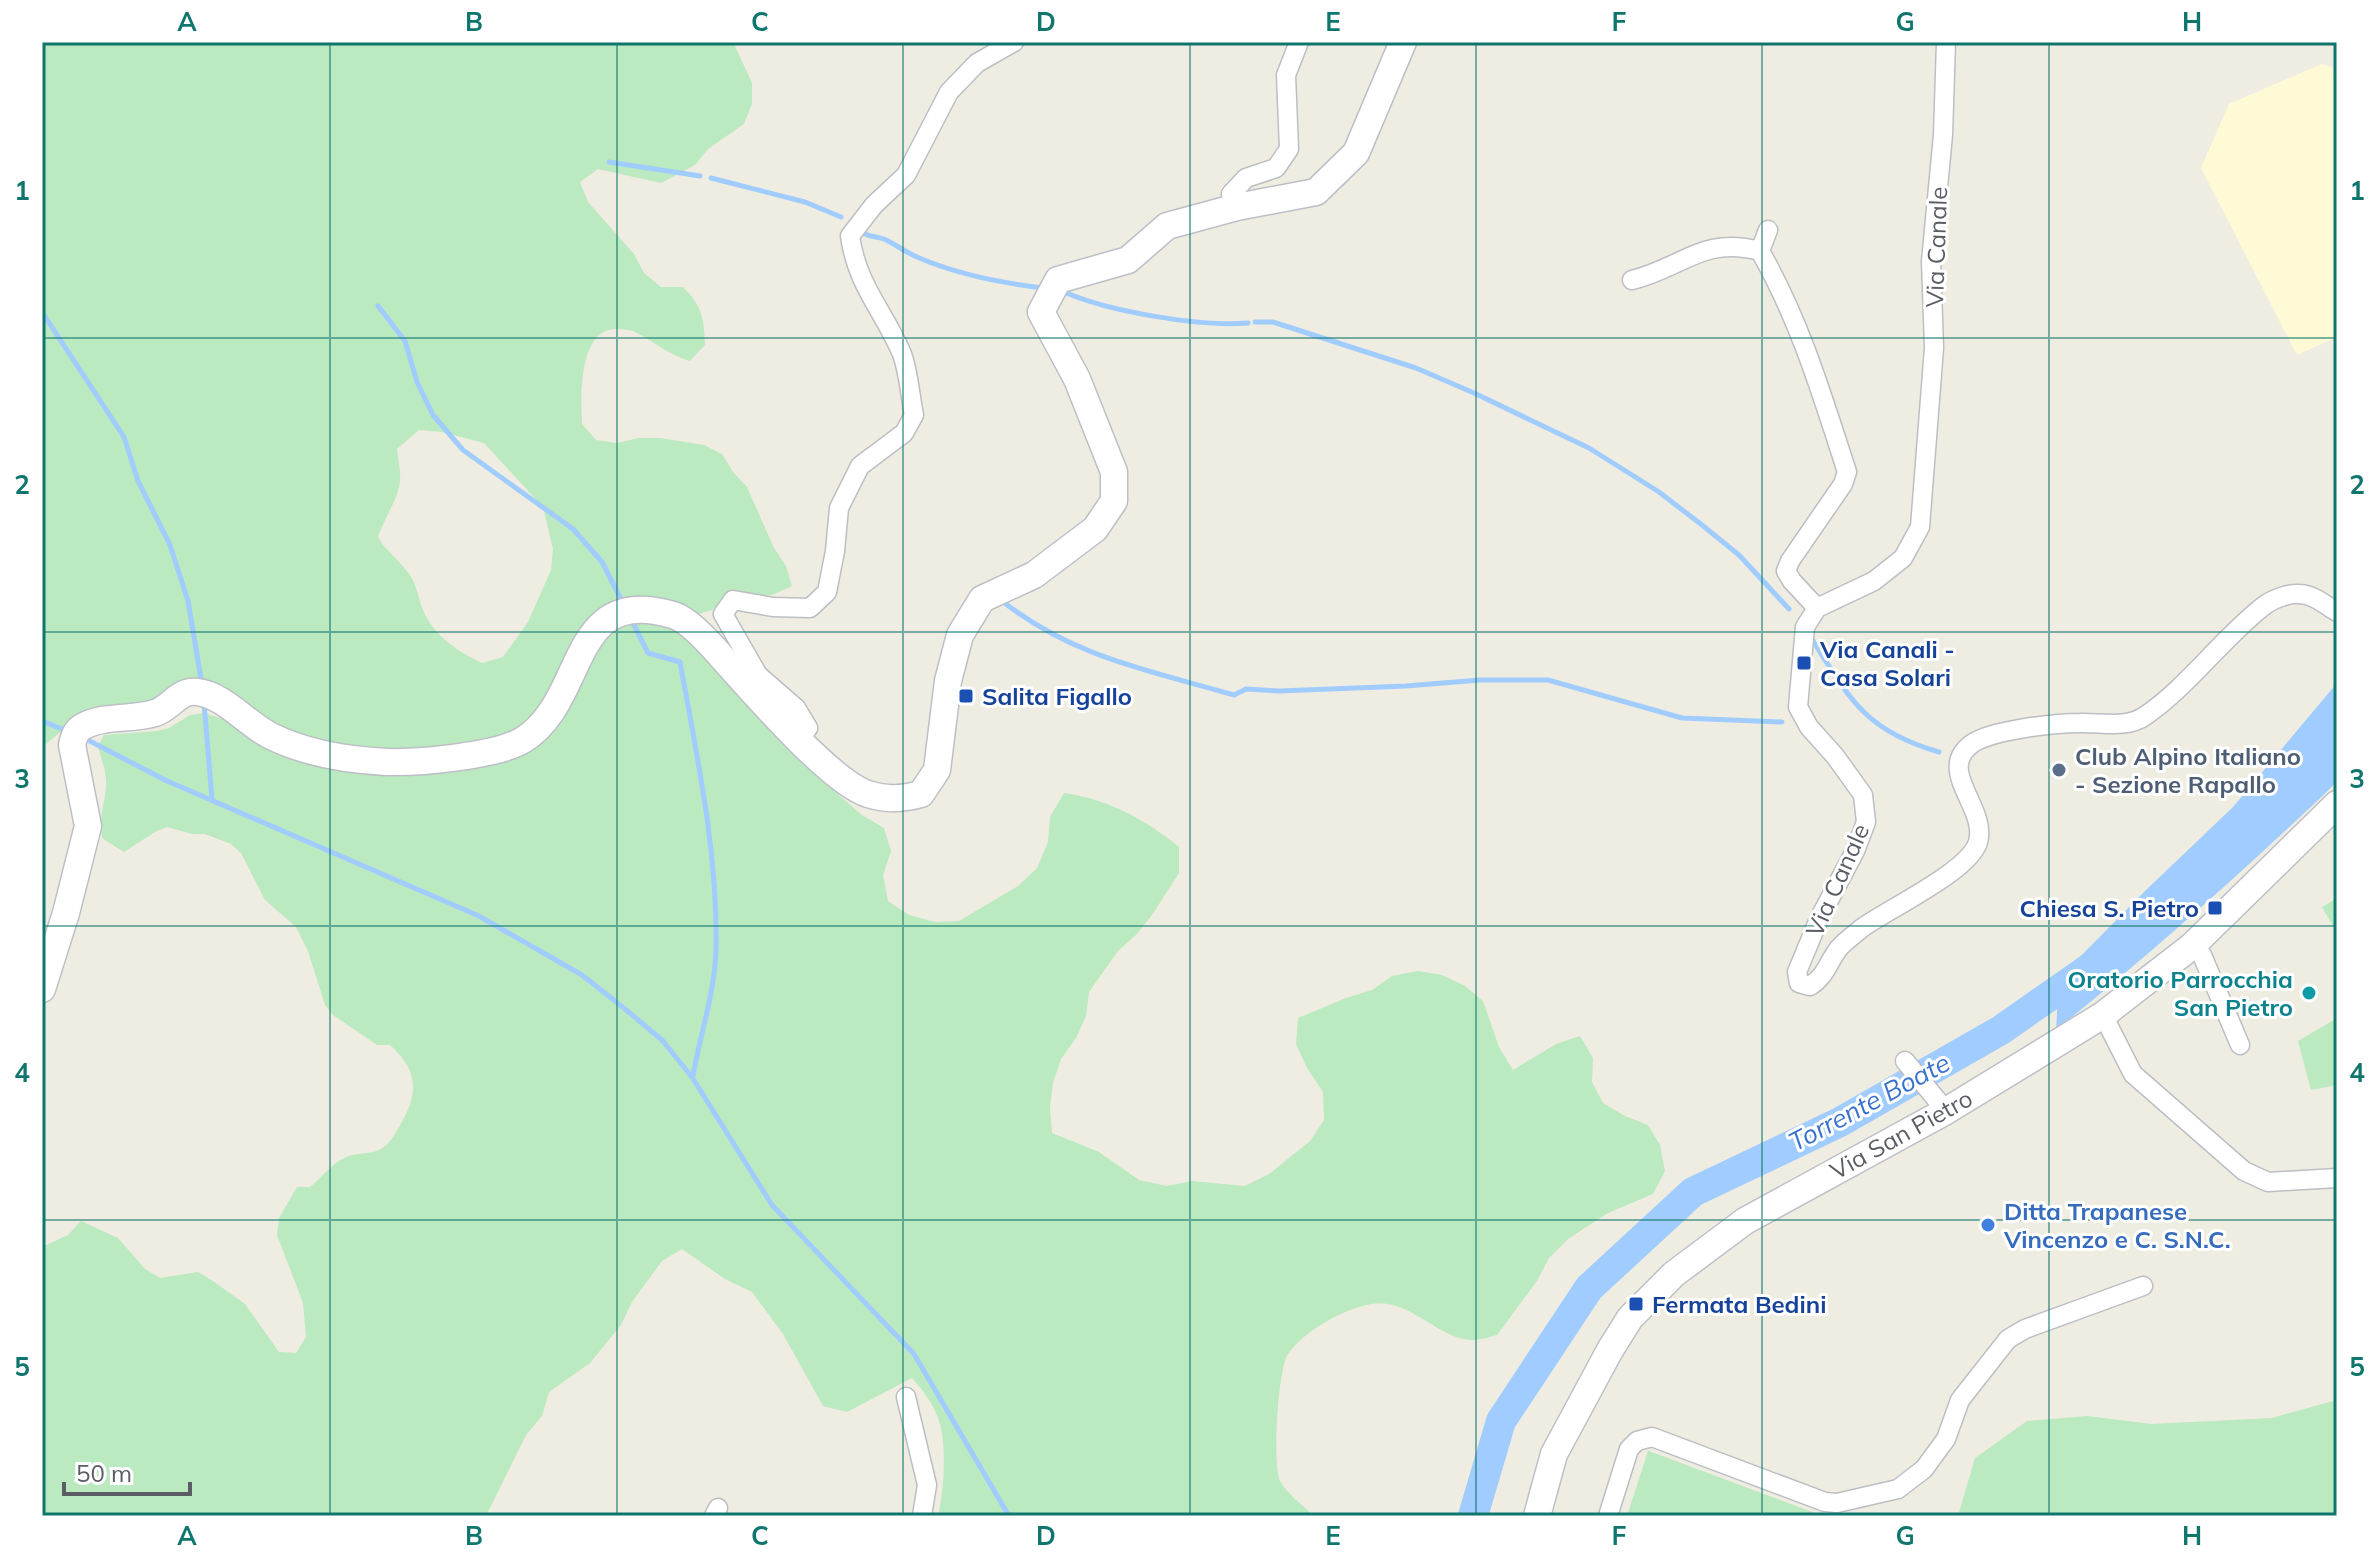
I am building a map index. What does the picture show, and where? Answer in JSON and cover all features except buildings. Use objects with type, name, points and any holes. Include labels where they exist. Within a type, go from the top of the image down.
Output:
[{"type":"street","points":[[799,739],[808,728],[796,708],[758,675],[723,614],[733,600],[773,607],[810,608],[827,592],[839,508],[860,466],[904,433],[914,415],[902,356],[864,287],[853,256],[850,236],[874,205],[906,175],[949,92],[977,63],[1014,42]]},
{"type":"street","points":[[1237,207],[1231,194],[1246,178],[1276,168],[1289,149],[1286,75],[1299,42]]},
{"type":"street","points":[[42,989],[66,913],[88,826],[72,745],[75,733],[98,720],[124,720],[159,712],[181,694],[196,692],[212,697],[270,735],[314,752],[387,762],[481,754],[522,741],[547,721],[589,640],[606,617],[638,607],[677,616],[712,646],[832,772],[865,793],[898,800],[921,794],[937,770],[948,681],[960,635],[982,599],[1034,575],[1095,529],[1114,501],[1114,472],[1077,379],[1041,312],[1058,280],[1128,260],[1167,226],[1237,207],[1316,192],[1356,153],[1403,42]]},
{"type":"street","name":"Via Canale","points":[[1946,42],[1943,135],[1931,261],[1934,348],[1920,527],[1903,558],[1874,581],[1817,608],[1805,627],[1798,707],[1809,727],[1863,795],[1866,822],[1855,851],[1819,919],[1797,972],[1799,983],[1810,986],[1822,979],[1840,948],[1862,928],[1954,870],[1978,846],[1981,825],[1958,774],[1960,759],[1971,744],[1996,733],[2076,722],[2130,724],[2145,716],[2193,674],[2267,603],[2296,593],[2310,595],[2337,612]]},
{"type":"street","points":[[1760,251],[1768,230]]},
{"type":"street","points":[[1632,280],[1656,274],[1708,248],[1738,245],[1760,251],[1784,293],[1811,360],[1847,472],[1843,484],[1786,571],[1817,608]]},
{"type":"street","name":"Via San Pietro","points":[[1537,1516],[1554,1454],[1610,1350],[1630,1318],[1674,1274],[1745,1221],[1946,1111],[2103,1015],[2192,946],[2337,804]]},
{"type":"street","points":[[2192,946],[2202,955],[2240,1045]]},
{"type":"street","points":[[2103,1015],[2133,1074],[2244,1171],[2268,1182],[2337,1178]]},
{"type":"street","points":[[1910,1065],[1946,1111]]},
{"type":"street","points":[[1608,1516],[1629,1449],[1637,1441],[1652,1437],[1825,1502],[1837,1503],[1898,1489],[1932,1459],[1946,1439],[1960,1400],[2008,1339],[2025,1329],[2143,1286]]},
{"type":"street","points":[[906,1397],[927,1485],[922,1516]]},
{"type":"shaded area","points":[[2322,64],[2332,67],[2337,93],[2337,337],[2297,355],[2201,168],[2229,104]]},
{"type":"green space","points":[[42,42],[734,44],[752,83],[752,104],[744,124],[708,149],[695,165],[661,183],[598,169],[580,182],[588,202],[634,254],[644,273],[661,287],[683,287],[694,300],[703,320],[705,345],[690,361],[633,331],[617,329],[604,332],[595,340],[584,366],[582,424],[596,440],[617,443],[639,438],[660,438],[704,445],[722,454],[747,487],[774,548],[786,566],[792,586],[772,595],[728,596],[712,610],[691,616],[652,596],[631,596],[611,604],[546,703],[510,735],[425,751],[344,750],[270,724],[233,695],[77,718],[46,744],[42,740]],"holes":[[[419,430],[442,432],[484,443],[543,507],[553,549],[551,570],[528,622],[503,657],[482,663],[455,648],[433,628],[410,575],[378,537],[400,482],[397,449]]]},
{"type":"green space","points":[[640,621],[673,628],[714,664],[799,761],[862,815],[884,828],[891,851],[883,875],[888,901],[909,915],[935,922],[959,921],[1018,886],[1037,868],[1048,842],[1050,817],[1064,793],[1095,800],[1125,812],[1179,847],[1179,873],[1152,915],[1118,951],[1089,992],[1086,1016],[1076,1038],[1061,1059],[1053,1083],[1050,1107],[1052,1133],[1099,1152],[1139,1180],[1167,1186],[1192,1181],[1245,1186],[1269,1174],[1310,1141],[1324,1120],[1323,1092],[1296,1044],[1298,1018],[1372,990],[1392,976],[1418,971],[1442,975],[1465,986],[1483,1001],[1499,1047],[1513,1070],[1556,1044],[1580,1036],[1593,1058],[1592,1082],[1603,1103],[1648,1125],[1660,1145],[1665,1171],[1653,1194],[1608,1213],[1568,1239],[1549,1258],[1537,1281],[1497,1335],[1476,1340],[1460,1338],[1398,1307],[1371,1304],[1325,1322],[1295,1345],[1284,1363],[1281,1377],[1276,1456],[1280,1481],[1314,1516],[938,1516],[944,1468],[942,1430],[931,1403],[912,1378],[847,1412],[823,1406],[783,1334],[752,1292],[725,1279],[682,1249],[662,1261],[632,1302],[621,1325],[590,1363],[549,1392],[542,1416],[526,1435],[486,1516],[42,1516],[42,1247],[68,1235],[81,1221],[118,1238],[145,1269],[160,1278],[198,1272],[213,1281],[245,1304],[279,1352],[296,1353],[306,1337],[303,1303],[277,1235],[279,1218],[297,1187],[310,1187],[343,1158],[380,1150],[386,1145],[406,1115],[413,1093],[411,1074],[390,1045],[377,1045],[333,1015],[325,1005],[308,951],[296,927],[265,900],[241,853],[231,844],[205,834],[167,827],[124,852],[103,839],[101,819],[106,781],[98,746],[104,735],[157,731],[169,728],[190,715],[204,713],[229,721],[274,749],[511,758],[544,741],[565,712],[591,653],[613,627]]},
{"type":"green space","points":[[2337,898],[2337,933],[2322,907]]},
{"type":"green space","points":[[2337,1018],[2337,1085],[2311,1090],[2298,1041]]},
{"type":"green space","points":[[2337,1400],[2337,1516],[1958,1516],[1975,1458],[2027,1421],[2087,1416],[2152,1424],[2272,1418]]},
{"type":"green space","points":[[1649,1451],[1823,1516],[1627,1516]]},
{"type":"water","points":[[2337,683],[2337,782],[2199,909],[2056,1030],[2059,978],[2233,807]]},
{"type":"waterway","points":[[609,162],[700,176]]},
{"type":"waterway","points":[[711,178],[805,202],[841,217]]},
{"type":"waterway","points":[[861,232],[963,273],[1044,288]]},
{"type":"waterway","points":[[1060,290],[1101,305],[1152,316],[1228,324],[1248,323]]},
{"type":"waterway","points":[[378,306],[405,341],[417,382],[433,415],[463,450],[573,529],[602,562],[623,603]]},
{"type":"waterway","points":[[42,312],[124,437],[138,481],[170,545],[188,601],[202,685]]},
{"type":"waterway","points":[[1255,322],[1273,322],[1416,368],[1589,448],[1659,492],[1702,525],[1739,555],[1789,609]]},
{"type":"waterway","points":[[1002,601],[1029,620],[1085,649],[1234,695],[1246,689],[1279,691],[1480,680],[1548,680],[1682,718],[1782,722]]},
{"type":"waterway","points":[[631,619],[648,653],[680,662],[710,841],[716,913],[715,965],[693,1076]]},
{"type":"waterway","points":[[1812,639],[1862,710],[1894,734],[1939,752]]},
{"type":"waterway","points":[[204,703],[212,799]]},
{"type":"waterway","points":[[42,721],[67,731]]},
{"type":"waterway","points":[[84,738],[165,780],[479,916],[582,975],[662,1040],[692,1077],[772,1205],[914,1354],[1009,1516]]},
{"type":"waterway","name":"Torrente Boate","points":[[1473,1516],[1501,1421],[1589,1288],[1693,1192],[1840,1122],[2001,1030],[2091,967]]},
{"type":"place","name":"Via Canali - Casa Solari","points":[[1804,663]]},
{"type":"place","name":"Salita Figallo","points":[[966,696]]},
{"type":"place","name":"Club Alpino Italiano - Sezione Rapallo","points":[[2059,770]]},
{"type":"place","name":"Chiesa S. Pietro","points":[[2215,908]]},
{"type":"place","name":"Oratorio Parrocchia San Pietro","points":[[2309,993]]},
{"type":"place","name":"Ditta Trapanese Vincenzo e C. S.N.C.","points":[[1988,1225]]},
{"type":"place","name":"Fermata Bedini","points":[[1636,1304]]}]
